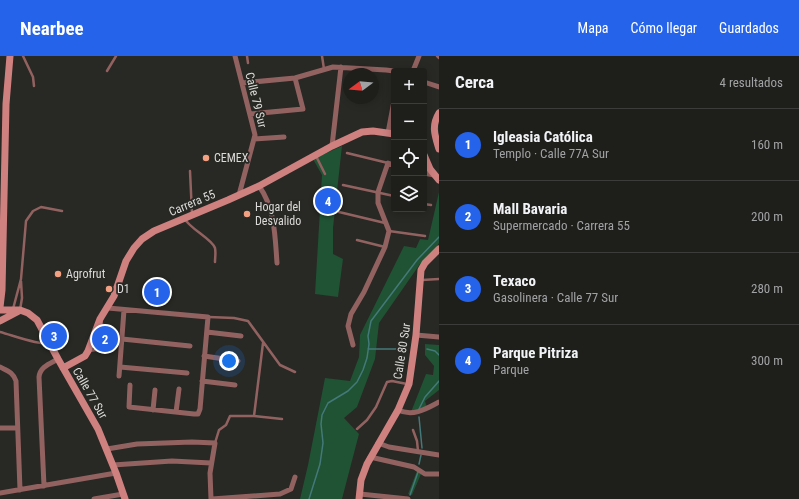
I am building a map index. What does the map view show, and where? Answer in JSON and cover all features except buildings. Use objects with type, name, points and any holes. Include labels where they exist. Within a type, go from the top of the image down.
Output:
[{"type":"street","points":[[10,56],[6,104],[2,290],[0,308],[20,310]]},
{"type":"street","name":"Calle 79 Sur","points":[[235,56],[254,131],[254,139],[239,195]]},
{"type":"street","points":[[414,68],[419,56]]},
{"type":"street","points":[[242,83],[295,78],[324,69],[341,67],[391,71]]},
{"type":"street","points":[[332,146],[341,67]]},
{"type":"street","points":[[250,114],[302,109],[295,78]]},
{"type":"street","points":[[427,83],[439,87]]},
{"type":"street","points":[[439,113],[434,123],[434,130],[439,149]]},
{"type":"street","name":"Carrera 55","points":[[63,368],[85,356],[100,319],[114,296],[126,261],[142,239],[154,231],[259,186],[332,146],[362,132],[373,131],[391,133]]},
{"type":"street","points":[[254,139],[284,137]]},
{"type":"street","points":[[427,162],[436,178]]},
{"type":"street","points":[[353,345],[348,326],[351,314],[364,292],[385,247],[389,231],[378,203],[378,192],[388,163],[391,164]]},
{"type":"street","points":[[259,186],[266,198],[271,212],[277,263]]},
{"type":"street","name":"Calle 80 Sur","points":[[359,496],[361,480],[370,457],[398,410],[409,384],[423,266],[439,250]]},
{"type":"street","points":[[108,308],[208,317],[200,409],[198,414],[129,407],[130,385]]},
{"type":"street","points":[[0,321],[20,310]]},
{"type":"street","name":"Calle 77 Sur","points":[[20,310],[31,315],[37,320],[51,344],[98,429],[124,496]]},
{"type":"street","points":[[119,376],[124,310]]},
{"type":"street","points":[[207,332],[241,336]]},
{"type":"street","points":[[416,335],[439,337]]},
{"type":"street","points":[[122,339],[190,346]]},
{"type":"street","points":[[204,356],[238,361]]},
{"type":"street","points":[[44,486],[39,377],[43,368],[58,359]]},
{"type":"street","points":[[0,367],[14,375],[16,381],[20,490]]},
{"type":"street","points":[[120,367],[187,374]]},
{"type":"street","points":[[202,381],[235,386]]},
{"type":"street","points":[[176,412],[179,389]]},
{"type":"street","points":[[153,410],[155,390]]},
{"type":"street","points":[[398,410],[405,413],[417,413],[439,402]]},
{"type":"street","points":[[0,428],[17,428]]},
{"type":"street","points":[[107,449],[137,444],[215,442],[211,463],[212,499],[280,494],[290,489],[295,477]]},
{"type":"street","points":[[378,443],[389,447],[439,454]]},
{"type":"street","points":[[370,457],[414,467],[425,474],[439,474]]},
{"type":"street","points":[[113,465],[172,461],[211,463]]},
{"type":"street","points":[[0,494],[116,473]]},
{"type":"street","points":[[94,499],[124,496]]},
{"type":"street","points":[[359,496],[408,499]]},
{"type":"lane","points":[[23,56],[33,77],[34,86]]},
{"type":"lane","points":[[107,71],[116,56]]},
{"type":"lane","points":[[247,56],[248,63]]},
{"type":"lane","points":[[322,56],[324,69]]},
{"type":"lane","points":[[347,153],[388,163]]},
{"type":"lane","points":[[315,156],[325,174]]},
{"type":"lane","points":[[190,171],[190,202],[192,215]]},
{"type":"lane","points":[[343,185],[391,195]]},
{"type":"lane","points":[[427,204],[431,205]]},
{"type":"lane","points":[[20,310],[26,221],[33,210],[41,207],[62,211]]},
{"type":"lane","points":[[339,212],[386,223]]},
{"type":"lane","points":[[184,218],[188,224],[213,245],[215,251],[215,262]]},
{"type":"lane","points":[[389,231],[425,236]]},
{"type":"lane","points":[[357,240],[385,247]]},
{"type":"lane","points":[[12,310],[21,279]]},
{"type":"lane","points":[[422,280],[439,279]]},
{"type":"lane","points":[[208,317],[246,320],[250,323],[280,365],[295,372]]},
{"type":"lane","points":[[0,332],[22,339],[51,344],[58,343],[62,337],[60,331],[54,329],[44,332]]},
{"type":"lane","points":[[254,416],[263,343]]},
{"type":"lane","points":[[357,429],[367,420],[376,407],[387,382],[392,381],[409,384]]},
{"type":"lane","points":[[215,442],[219,430],[226,425],[230,416],[254,416],[282,419]]},
{"type":"lane","points":[[413,430],[416,435],[418,451]]},
{"type":"green space","points":[[342,146],[333,228],[333,254],[343,259],[338,297],[315,294],[322,175],[313,159]]},
{"type":"green space","points":[[439,192],[439,243],[434,251],[420,264],[379,323],[375,359],[357,407],[344,418],[359,434],[342,499],[300,499],[325,378],[350,381],[359,357],[360,335],[404,246],[416,248],[420,239],[428,240]]},
{"type":"green space","points":[[425,344],[439,345],[439,390],[425,401],[427,408],[411,412],[426,374],[433,375],[434,366],[425,355]]},
{"type":"green space","points":[[417,471],[421,474],[412,495],[408,494]]},
{"type":"waterway","points":[[309,499],[320,464],[323,443],[321,424],[322,415],[328,403],[348,391],[357,382],[367,358],[369,344],[368,336],[371,321],[417,260],[439,237]]},
{"type":"waterway","points":[[368,349],[398,349]]},
{"type":"waterway","points":[[427,349],[435,351],[439,355]]},
{"type":"waterway","points":[[419,409],[425,397],[439,381]]},
{"type":"waterway","points":[[419,417],[422,448]]},
{"type":"waterway","points":[[419,464],[421,455]]},
{"type":"waterway","points":[[410,495],[418,472]]},
{"type":"place","name":"CEMEX","points":[[206,158]]},
{"type":"place","name":"Parque Pitriza","points":[[328,201]]},
{"type":"place","name":"Hogar del Desvalido","points":[[247,214]]},
{"type":"place","name":"Agrofrut","points":[[58,274]]},
{"type":"place","name":"D1","points":[[109,289]]},
{"type":"place","name":"Igleasia Católica","points":[[157,292]]},
{"type":"place","name":"Texaco","points":[[54,336]]},
{"type":"place","name":"Mall Bavaria","points":[[105,339]]}]
